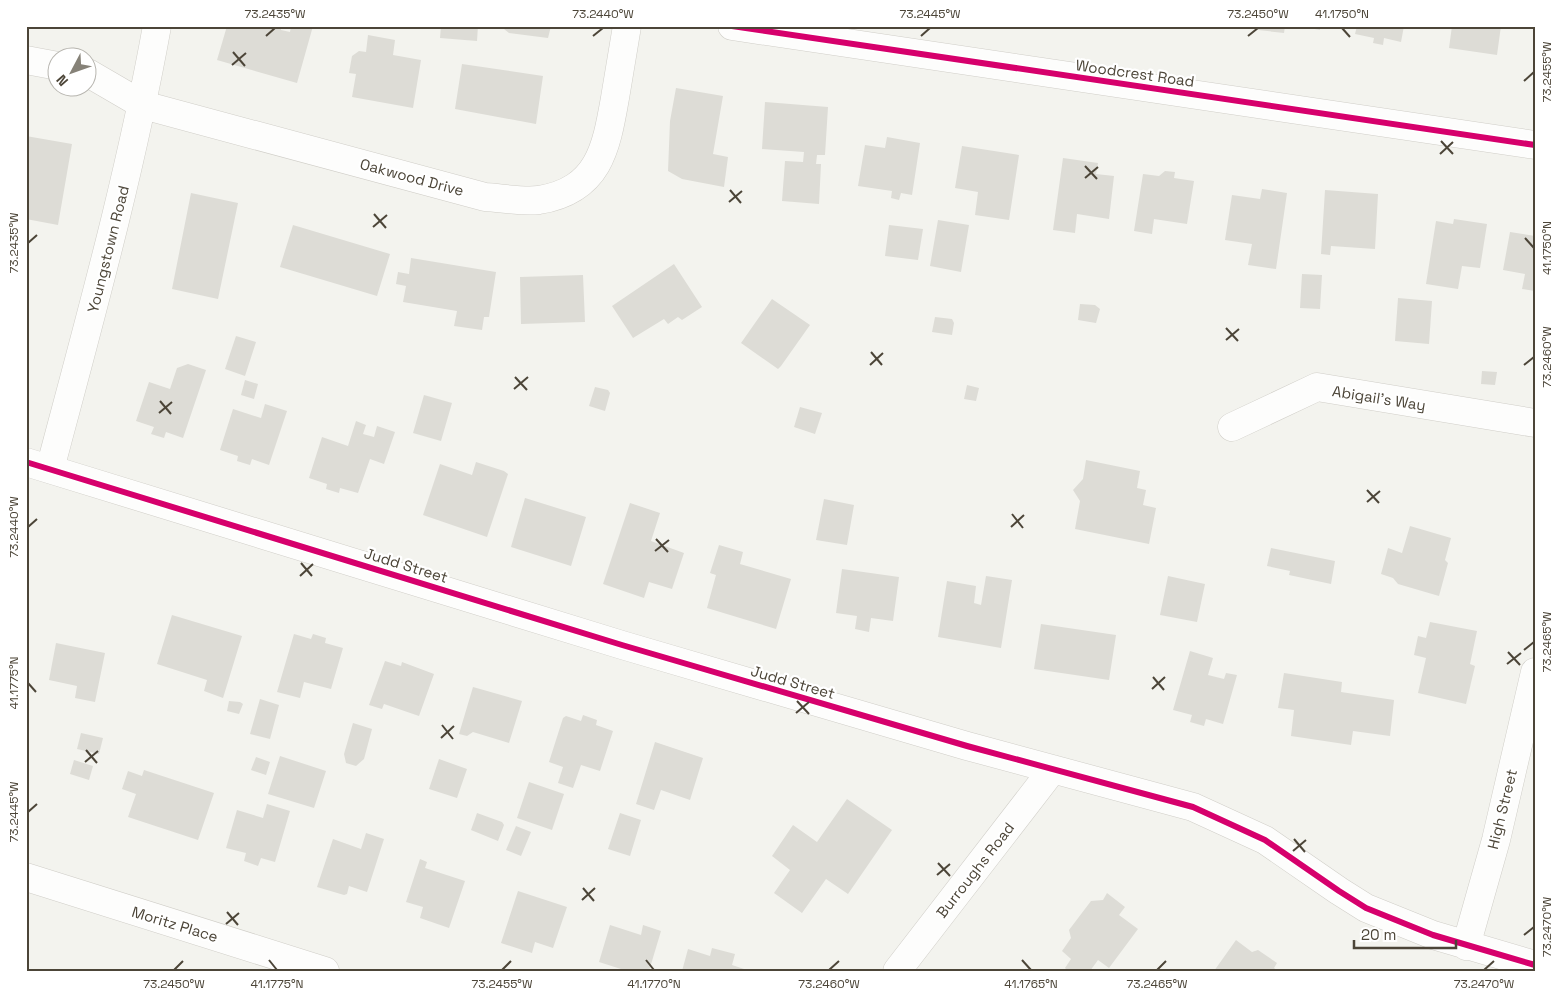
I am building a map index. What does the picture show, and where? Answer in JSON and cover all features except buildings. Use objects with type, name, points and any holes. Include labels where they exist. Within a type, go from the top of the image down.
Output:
[{"type":"street","name":"Youngstown Road","points":[[38,466],[99,285],[143,105],[157,26]]},
{"type":"street","name":"Oakwood Drive","points":[[98,79],[143,105],[485,197],[538,200],[558,195],[576,186],[591,173],[600,159],[608,135],[627,26]]},
{"type":"street","name":"Woodcrest Road","points":[[732,26],[1535,145]]},
{"type":"street","points":[[26,60],[48,64]]},
{"type":"street","name":"Abigail's Way","points":[[1232,426],[1317,387],[1535,423]]},
{"type":"street","name":"Judd Street","points":[[38,466],[632,648],[967,746],[1193,807],[1264,840],[1366,908],[1393,920],[1466,946],[1535,965]]},
{"type":"street","name":"High Street","points":[[1466,946],[1496,840],[1535,672]]},
{"type":"street","name":"Burroughs Road","points":[[897,971],[1053,769]]},
{"type":"street","name":"Moritz Place","points":[[26,877],[325,971]]},
{"type":"cycle path","points":[[732,26],[1535,145]]},
{"type":"cycle path","points":[[26,462],[622,645],[967,746],[1193,807],[1265,840],[1366,908],[1433,935],[1535,965]]}]
